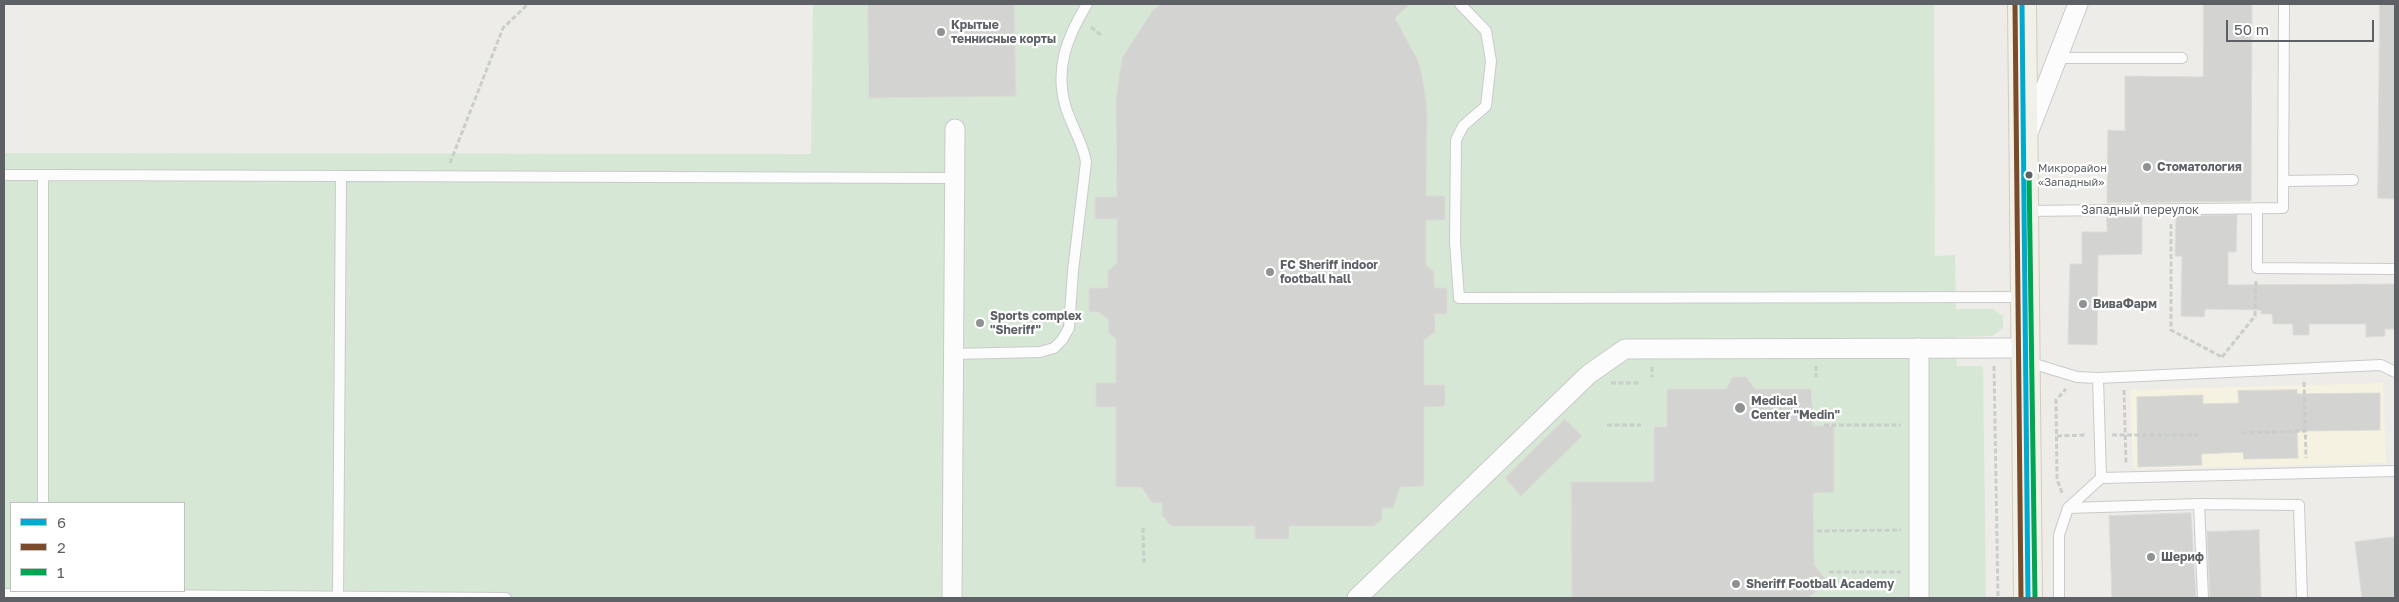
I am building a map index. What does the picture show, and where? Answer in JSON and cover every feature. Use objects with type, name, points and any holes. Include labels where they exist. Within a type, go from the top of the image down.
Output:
[{"type":"main road","points":[[2022,4],[2024,354],[2028,598]]},
{"type":"street","points":[[2022,148],[2078,4]]},
{"type":"street","points":[[952,598],[955,129]]},
{"type":"street","points":[[1919,348],[1920,598]]},
{"type":"street","points":[[1357,598],[1589,374],[1625,349],[1994,348],[2024,354]]},
{"type":"lane","points":[[954,354],[1040,352],[1054,348],[1062,340],[1069,328],[1073,271],[1086,162],[1083,148],[1066,107],[1060,78],[1070,31],[1087,4]]},
{"type":"lane","points":[[1460,4],[1486,31],[1491,61],[1486,106],[1463,126],[1456,140],[1455,242],[1459,298],[2024,297]]},
{"type":"lane","name":"Западный переулок","points":[[2023,211],[2283,208],[2284,4]]},
{"type":"lane","points":[[2056,58],[2182,58]]},
{"type":"lane","points":[[4,175],[954,178]]},
{"type":"lane","points":[[43,175],[44,502]]},
{"type":"lane","points":[[338,598],[342,176]]},
{"type":"lane","points":[[2283,181],[2353,180]]},
{"type":"lane","points":[[2257,209],[2257,268],[2395,269]]},
{"type":"lane","points":[[2024,354],[2077,377],[2124,377],[2381,365],[2395,372]]},
{"type":"lane","points":[[2098,378],[2100,478]]},
{"type":"lane","points":[[2059,598],[2058,535],[2068,508],[2100,478],[2395,471]]},
{"type":"lane","points":[[2068,508],[2199,504],[2299,505],[2302,598]]},
{"type":"lane","points":[[2199,504],[2203,598]]},
{"type":"lane","points":[[4,594],[506,598]]},
{"type":"path","points":[[445,177],[503,28],[528,4]]},
{"type":"path","points":[[1088,25],[1101,35]]},
{"type":"path","points":[[2171,209],[2170,330],[2222,358]]},
{"type":"path","points":[[2223,372],[2222,358],[2255,316],[2257,268]]},
{"type":"path","points":[[1994,348],[1998,598]]},
{"type":"path","points":[[2303,369],[2306,431],[2305,473]]},
{"type":"path","points":[[2068,508],[2057,480],[2056,400],[2077,377]]},
{"type":"path","points":[[2124,377],[2126,477]]},
{"type":"path","points":[[1608,383],[1641,383]]},
{"type":"path","points":[[1824,425],[1919,424]]},
{"type":"path","points":[[1607,426],[1641,425]]},
{"type":"path","points":[[2242,433],[2306,431]]},
{"type":"path","points":[[2056,436],[2198,435]]},
{"type":"path","points":[[1143,528],[1144,564]]},
{"type":"path","points":[[1817,532],[1919,530]]},
{"type":"path","points":[[1829,572],[1919,572]]},
{"type":"shaded area","points":[[2383,383],[2386,463],[2133,469],[2130,390]]},
{"type":"green space","name":"Sports complex \"Sheriff\"","points":[[813,4],[1934,4],[1935,256],[1955,255],[1956,309],[1993,309],[2003,316],[2003,328],[1993,336],[1956,337],[1957,366],[1983,366],[1986,598],[4,598],[4,153],[811,154]]},
{"type":"building","name":"Крытые теннисные корты","points":[[868,4],[1014,4],[1016,96],[869,98]]},
{"type":"building","name":"FC Sheriff indoor football hall","points":[[1162,4],[1410,4],[1395,18],[1419,63],[1424,86],[1427,111],[1426,196],[1445,196],[1445,220],[1426,220],[1426,265],[1434,272],[1434,288],[1447,288],[1447,314],[1435,314],[1435,332],[1424,340],[1424,385],[1445,385],[1445,406],[1424,407],[1424,486],[1400,487],[1393,508],[1382,508],[1382,519],[1374,526],[1289,526],[1289,539],[1255,539],[1255,526],[1171,526],[1162,515],[1162,503],[1153,503],[1141,487],[1116,487],[1116,407],[1096,407],[1096,383],[1116,383],[1116,339],[1108,332],[1109,320],[1099,312],[1089,312],[1089,288],[1108,288],[1108,271],[1117,263],[1117,219],[1095,219],[1095,197],[1117,197],[1116,100],[1122,58],[1153,10]]},
{"type":"building","points":[[2204,4],[2252,4],[2251,201],[2107,203],[2108,130],[2125,131],[2125,76],[2203,77]]},
{"type":"building","points":[[2380,4],[2395,4],[2395,199],[2378,198]]},
{"type":"building","points":[[2237,215],[2236,252],[2228,252],[2228,285],[2395,284],[2395,329],[2385,329],[2385,336],[2366,337],[2366,324],[2309,324],[2309,335],[2293,335],[2293,324],[2273,324],[2272,314],[2261,314],[2261,310],[2205,309],[2204,317],[2181,316],[2182,256],[2175,256],[2176,216]]},
{"type":"building","points":[[2107,217],[2142,217],[2142,254],[2098,255],[2097,345],[2068,344],[2070,264],[2082,264],[2082,232],[2107,232]]},
{"type":"building","points":[[1733,377],[1746,377],[1755,389],[1811,389],[1813,426],[1834,426],[1834,492],[1813,493],[1814,565],[1828,582],[1808,598],[1572,598],[1571,482],[1654,482],[1654,427],[1667,427],[1667,389],[1726,389]]},
{"type":"building","points":[[2297,390],[2297,394],[2380,393],[2380,430],[2297,431],[2298,458],[2244,459],[2243,452],[2201,454],[2202,465],[2138,467],[2137,397],[2203,395],[2203,404],[2239,403],[2238,391]]},
{"type":"building","points":[[1565,419],[1582,436],[1521,496],[1505,478]]},
{"type":"building","name":"Шериф","points":[[2191,513],[2196,598],[2112,598],[2109,516]]},
{"type":"building","points":[[2259,530],[2261,598],[2210,598],[2207,532]]},
{"type":"building","points":[[2395,537],[2395,598],[2362,598],[2355,542]]},
{"type":"transit line","name":"2","points":[[2015,4],[2021,598]]},
{"type":"transit line","name":"6","points":[[2022,4],[2028,598]]},
{"type":"transit line","name":"1","points":[[2029,173],[2035,598]]},
{"type":"place","name":"Крытые теннисные корты","points":[[941,32]]},
{"type":"place","name":"Стоматология","points":[[2147,167]]},
{"type":"place","name":"Микрорайон «Западный»","points":[[2029,175]]},
{"type":"place","name":"FC Sheriff indoor football hall","points":[[1270,272]]},
{"type":"place","name":"ВиваФарм","points":[[2083,304]]},
{"type":"place","name":"Sports complex \"Sheriff\"","points":[[980,323]]},
{"type":"place","name":"Medical Center \"Medin\"","points":[[1740,408]]},
{"type":"place","name":"Шериф","points":[[2151,557]]},
{"type":"place","name":"Sheriff Football Academy","points":[[1736,584]]}]
